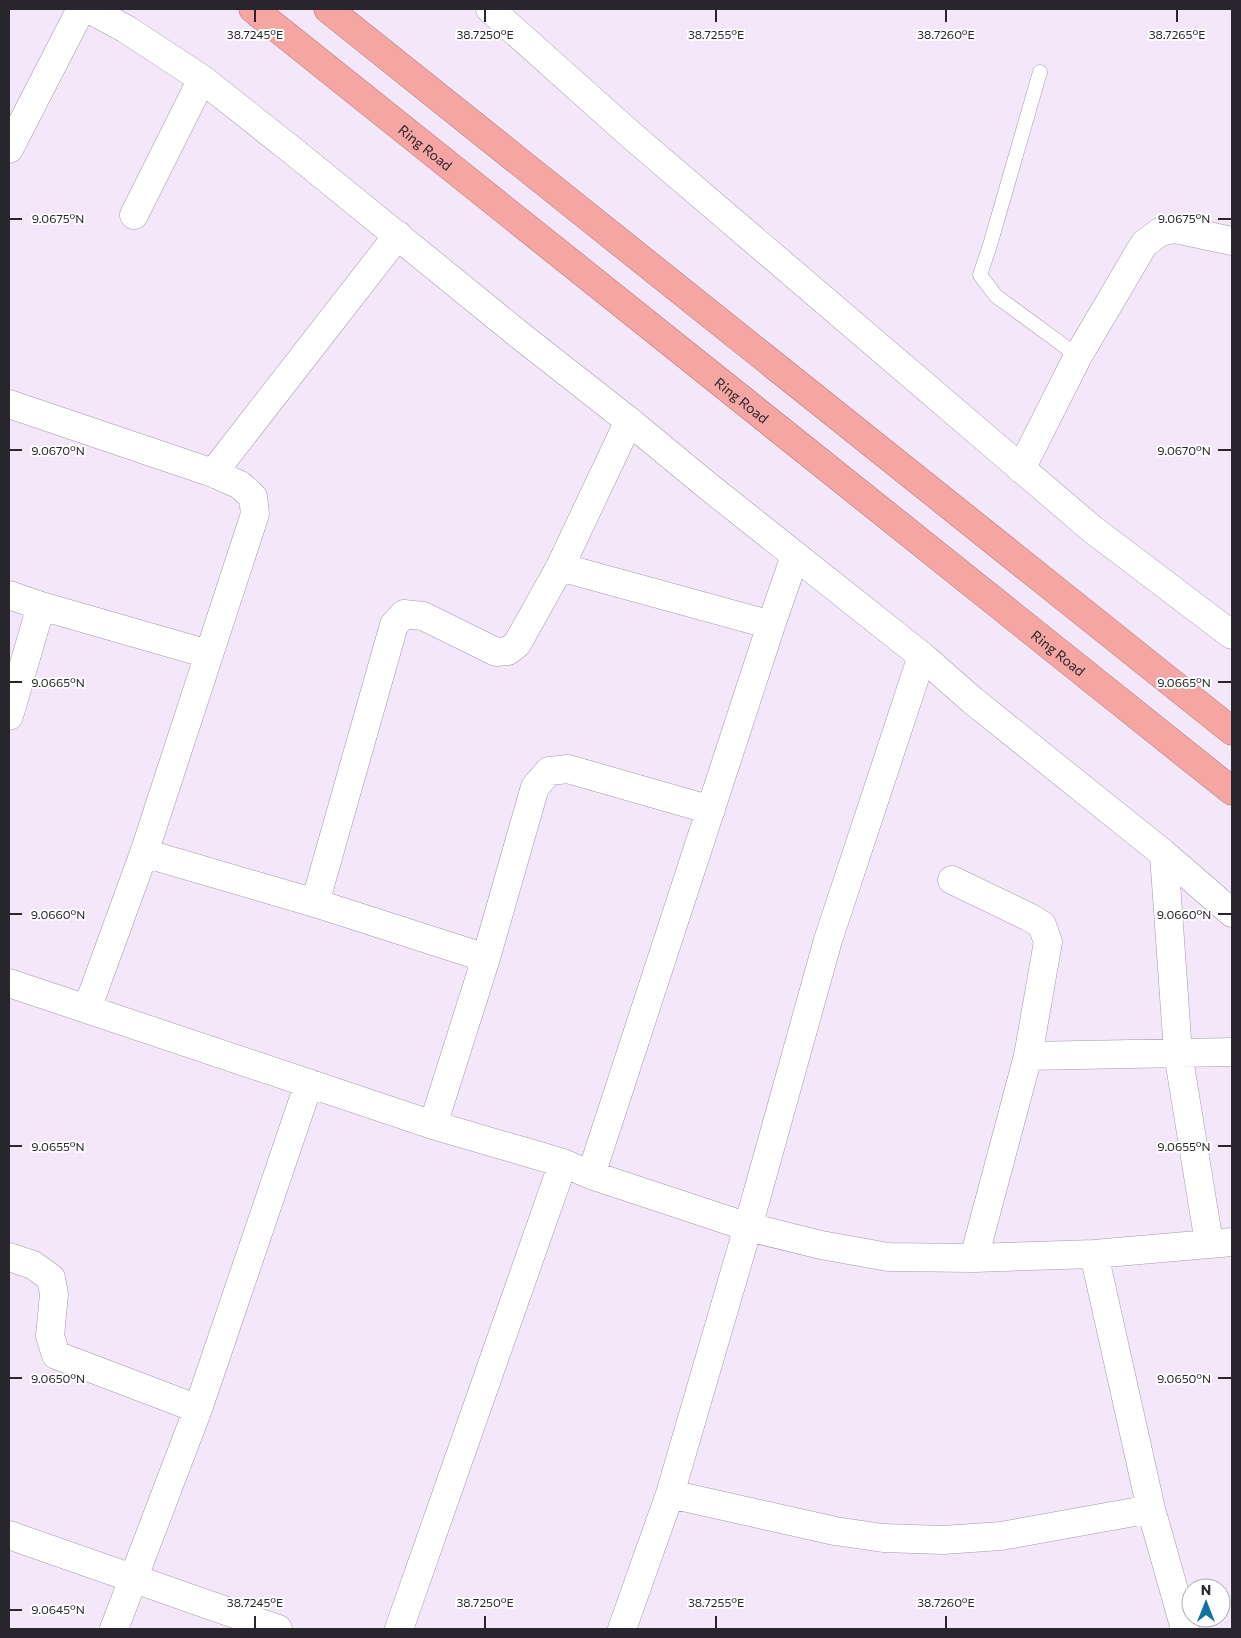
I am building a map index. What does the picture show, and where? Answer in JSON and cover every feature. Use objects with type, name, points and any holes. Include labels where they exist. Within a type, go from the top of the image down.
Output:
[{"type":"highway","name":"Ring Road","points":[[253,9],[1232,791]]},
{"type":"highway","points":[[328,9],[1232,731]]},
{"type":"street","points":[[9,149],[81,9]]},
{"type":"street","points":[[89,9],[126,29],[202,79],[922,656],[980,706],[1164,854],[1232,913]]},
{"type":"street","points":[[490,9],[631,135],[1092,529],[1232,635]]},
{"type":"street","points":[[134,215],[202,79]]},
{"type":"street","points":[[1021,469],[1078,356],[1144,244],[1160,232],[1175,229],[1232,241]]},
{"type":"street","points":[[213,473],[398,235]]},
{"type":"street","points":[[9,404],[213,473],[240,485],[253,497],[255,514],[144,853],[87,1009]]},
{"type":"street","points":[[315,903],[394,625],[404,614],[423,616],[496,652],[508,651],[517,644],[560,567],[629,421]]},
{"type":"street","points":[[591,1174],[795,556]]},
{"type":"street","points":[[560,567],[771,625]]},
{"type":"street","points":[[9,595],[208,654]]},
{"type":"street","points":[[9,716],[41,606]]},
{"type":"street","points":[[622,1629],[670,1494],[748,1227],[828,940],[922,656]]},
{"type":"street","points":[[434,1125],[486,958],[535,787],[549,770],[568,769],[711,810]]},
{"type":"street","points":[[144,853],[315,903],[486,958]]},
{"type":"street","points":[[9,983],[434,1125],[563,1163],[748,1227],[821,1245],[888,1257],[974,1258],[1094,1254],[1221,1242],[1178,1054],[1164,854]]},
{"type":"street","points":[[952,880],[1042,925],[1048,942],[1028,1056],[974,1258]]},
{"type":"street","points":[[1028,1056],[1232,1052]]},
{"type":"street","points":[[114,1629],[198,1409],[309,1083]]},
{"type":"street","points":[[399,1629],[563,1163]]},
{"type":"street","points":[[1094,1254],[1151,1509],[1185,1629]]},
{"type":"street","points":[[9,1257],[33,1266],[51,1278],[54,1294],[50,1336],[56,1354],[198,1409]]},
{"type":"street","points":[[670,1494],[835,1531],[884,1538],[943,1540],[1001,1536],[1151,1509]]},
{"type":"street","points":[[9,1535],[278,1629]]},
{"type":"lane","points":[[1040,72],[980,275],[996,296],[1078,356]]}]
